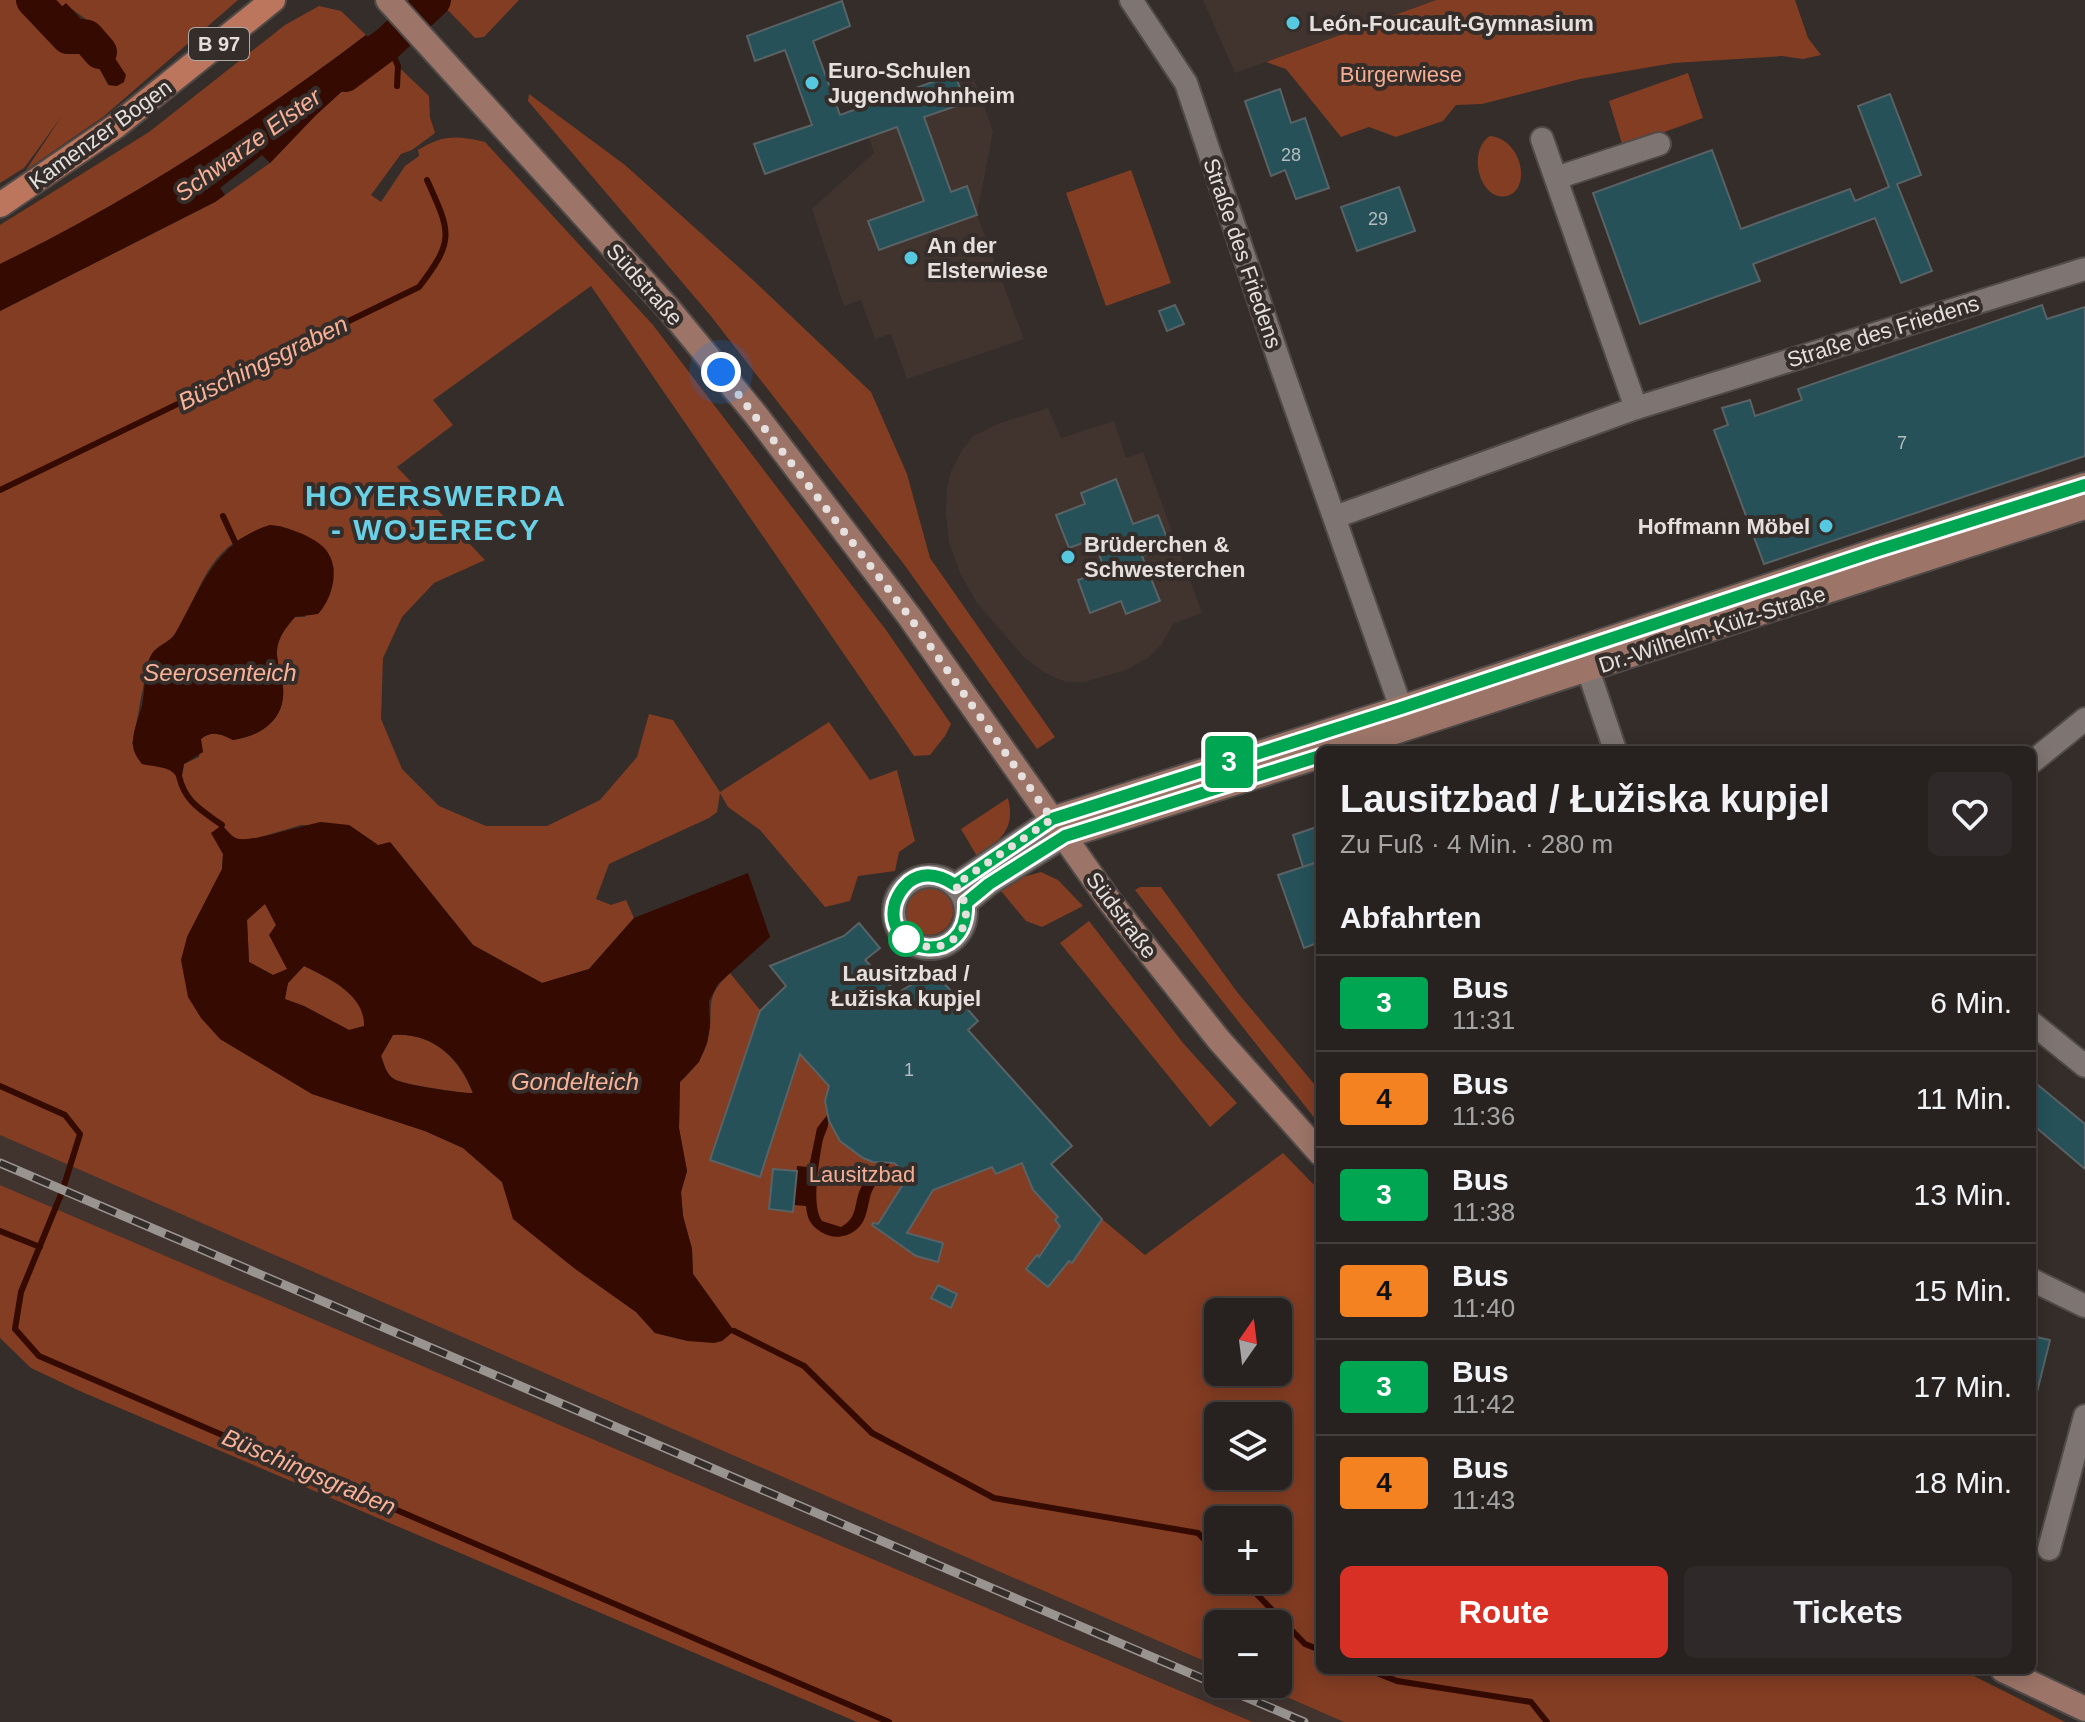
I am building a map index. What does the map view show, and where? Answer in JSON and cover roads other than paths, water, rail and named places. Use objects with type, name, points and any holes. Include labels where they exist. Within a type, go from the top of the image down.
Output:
[{"type":"main road","name":"Kamenzer Bogen","points":[[0,205],[116,126],[273,0]]},
{"type":"street","name":"Südstraße","points":[[388,0],[668,308],[756,415],[909,616],[1108,899],[1192,1006],[1316,1148]]},
{"type":"street","name":"Straße des Friedens","points":[[1131,0],[1186,83],[1401,708]]},
{"type":"street","points":[[1542,139],[1636,408]]},
{"type":"street","points":[[1556,178],[1659,144]]},
{"type":"street","name":"Straße des Friedens","points":[[1335,517],[1636,408],[2085,269]]},
{"type":"street","name":"Dr.-Wilhelm-Külz-Straße","points":[[1350,746],[1875,551],[2085,485]]},
{"type":"street","name":"Dr.-Wilhelm-Külz-Straße","points":[[961,894],[989,884],[1058,827],[1401,708],[1584,658],[2085,507]]},
{"type":"street","points":[[1584,658],[1614,746]]},
{"type":"street","points":[[2036,759],[2085,719]]},
{"type":"street","name":"Dr.-Wilhelm-Külz-Straße","points":[[1058,827],[1316,757]]},
{"type":"street","points":[[2036,1026],[2085,1066]]},
{"type":"street","points":[[2036,1282],[2085,1306]]},
{"type":"street","points":[[2049,1549],[2085,1416]]},
{"type":"street","points":[[2011,1674],[2085,1709]]},
{"type":"water","points":[[66,3],[81,19],[90,20],[126,75],[124,82],[117,86],[109,85],[89,50],[65,46],[60,33],[75,19],[64,27],[53,15]]},
{"type":"water","points":[[366,35],[384,53],[316,115],[270,163],[262,155],[220,188],[225,195],[215,202],[0,311],[0,264],[143,187],[279,99]]},
{"type":"water","name":"Seerosenteich","points":[[270,525],[300,533],[321,545],[331,558],[334,575],[331,592],[318,614],[295,617],[279,641],[277,655],[283,699],[276,717],[262,730],[243,738],[233,740],[217,734],[205,736],[201,739],[203,752],[184,764],[182,775],[176,776],[166,769],[142,764],[134,751],[133,737],[150,657],[174,635],[202,583],[223,554],[251,532]]},
{"type":"water","name":"Gondelteich","points":[[321,822],[349,825],[378,845],[390,842],[473,945],[542,983],[589,969],[634,918],[748,873],[770,937],[718,984],[709,1001],[707,1043],[699,1062],[680,1082],[679,1128],[687,1171],[681,1192],[683,1216],[692,1249],[693,1274],[734,1331],[722,1341],[688,1341],[655,1333],[636,1312],[513,1219],[502,1182],[463,1148],[425,1131],[312,1094],[220,1039],[201,1018],[188,997],[181,960],[187,937],[222,869],[223,854],[211,833],[222,825],[236,838],[252,838]],"holes":[[[265,904],[276,925],[269,935],[287,969],[273,975],[249,962],[247,920]],[[304,966],[324,976],[352,996],[363,1015],[364,1026],[349,1030],[285,999],[288,983]],[[393,1035],[420,1038],[453,1058],[473,1093],[394,1079],[381,1056]]]},
{"type":"water","points":[[828,1114],[817,1184],[817,1205],[822,1221],[841,1227],[846,1224],[854,1212],[865,1180],[878,1162],[891,1162],[873,1189],[859,1227],[848,1235],[834,1237],[814,1227],[806,1206],[794,1205],[797,1166],[809,1167],[817,1128]]},
{"type":"waterway","points":[[33,0],[68,37],[87,37],[100,52]]},
{"type":"waterway","name":"Schwarze Elster","points":[[345,75],[388,43],[434,0]]},
{"type":"waterway","name":"Büschingsgraben","points":[[388,43],[398,66],[397,86]]},
{"type":"waterway","name":"Büschingsgraben","points":[[0,490],[419,287],[439,258],[446,236],[441,212],[427,180]]},
{"type":"waterway","points":[[223,516],[235,542]]},
{"type":"waterway","points":[[179,776],[190,799],[222,825]]},
{"type":"waterway","name":"Büschingsgraben","points":[[0,1086],[65,1115],[80,1134],[62,1192],[21,1292],[15,1329],[39,1356],[889,1722]]},
{"type":"waterway","points":[[0,1231],[40,1247]]},
{"type":"waterway","points":[[734,1331],[804,1366],[872,1433],[994,1498],[1198,1533],[1204,1539]]},
{"type":"waterway","points":[[1257,1594],[1305,1644],[1316,1648]]},
{"type":"waterway","points":[[1379,1674],[1397,1681],[1531,1702],[1547,1722]]},
{"type":"railway","points":[[0,1163],[1304,1722]]},
{"type":"place","name":"León-Foucault-Gymnasium","points":[[1293,23]]},
{"type":"place","name":"Euro-Schulen Jugendwohnheim","points":[[812,83]]},
{"type":"place","name":"An der Elsterwiese","points":[[911,258]]},
{"type":"place","name":"Hoffmann Möbel","points":[[1826,526]]},
{"type":"place","name":"Brüderchen & Schwesterchen","points":[[1068,557]]},
{"type":"place","name":"Lausitzbad / Łužiska kupjel","points":[[906,939]]},
{"type":"district","name":"HOYERSWERDA - WOJERECY","points":[[436,513]]},
{"type":"park label","name":"Bürgerwiese","points":[[1401,74]]},
{"type":"park label","name":"Lausitzbad","points":[[862,1174]]}]
